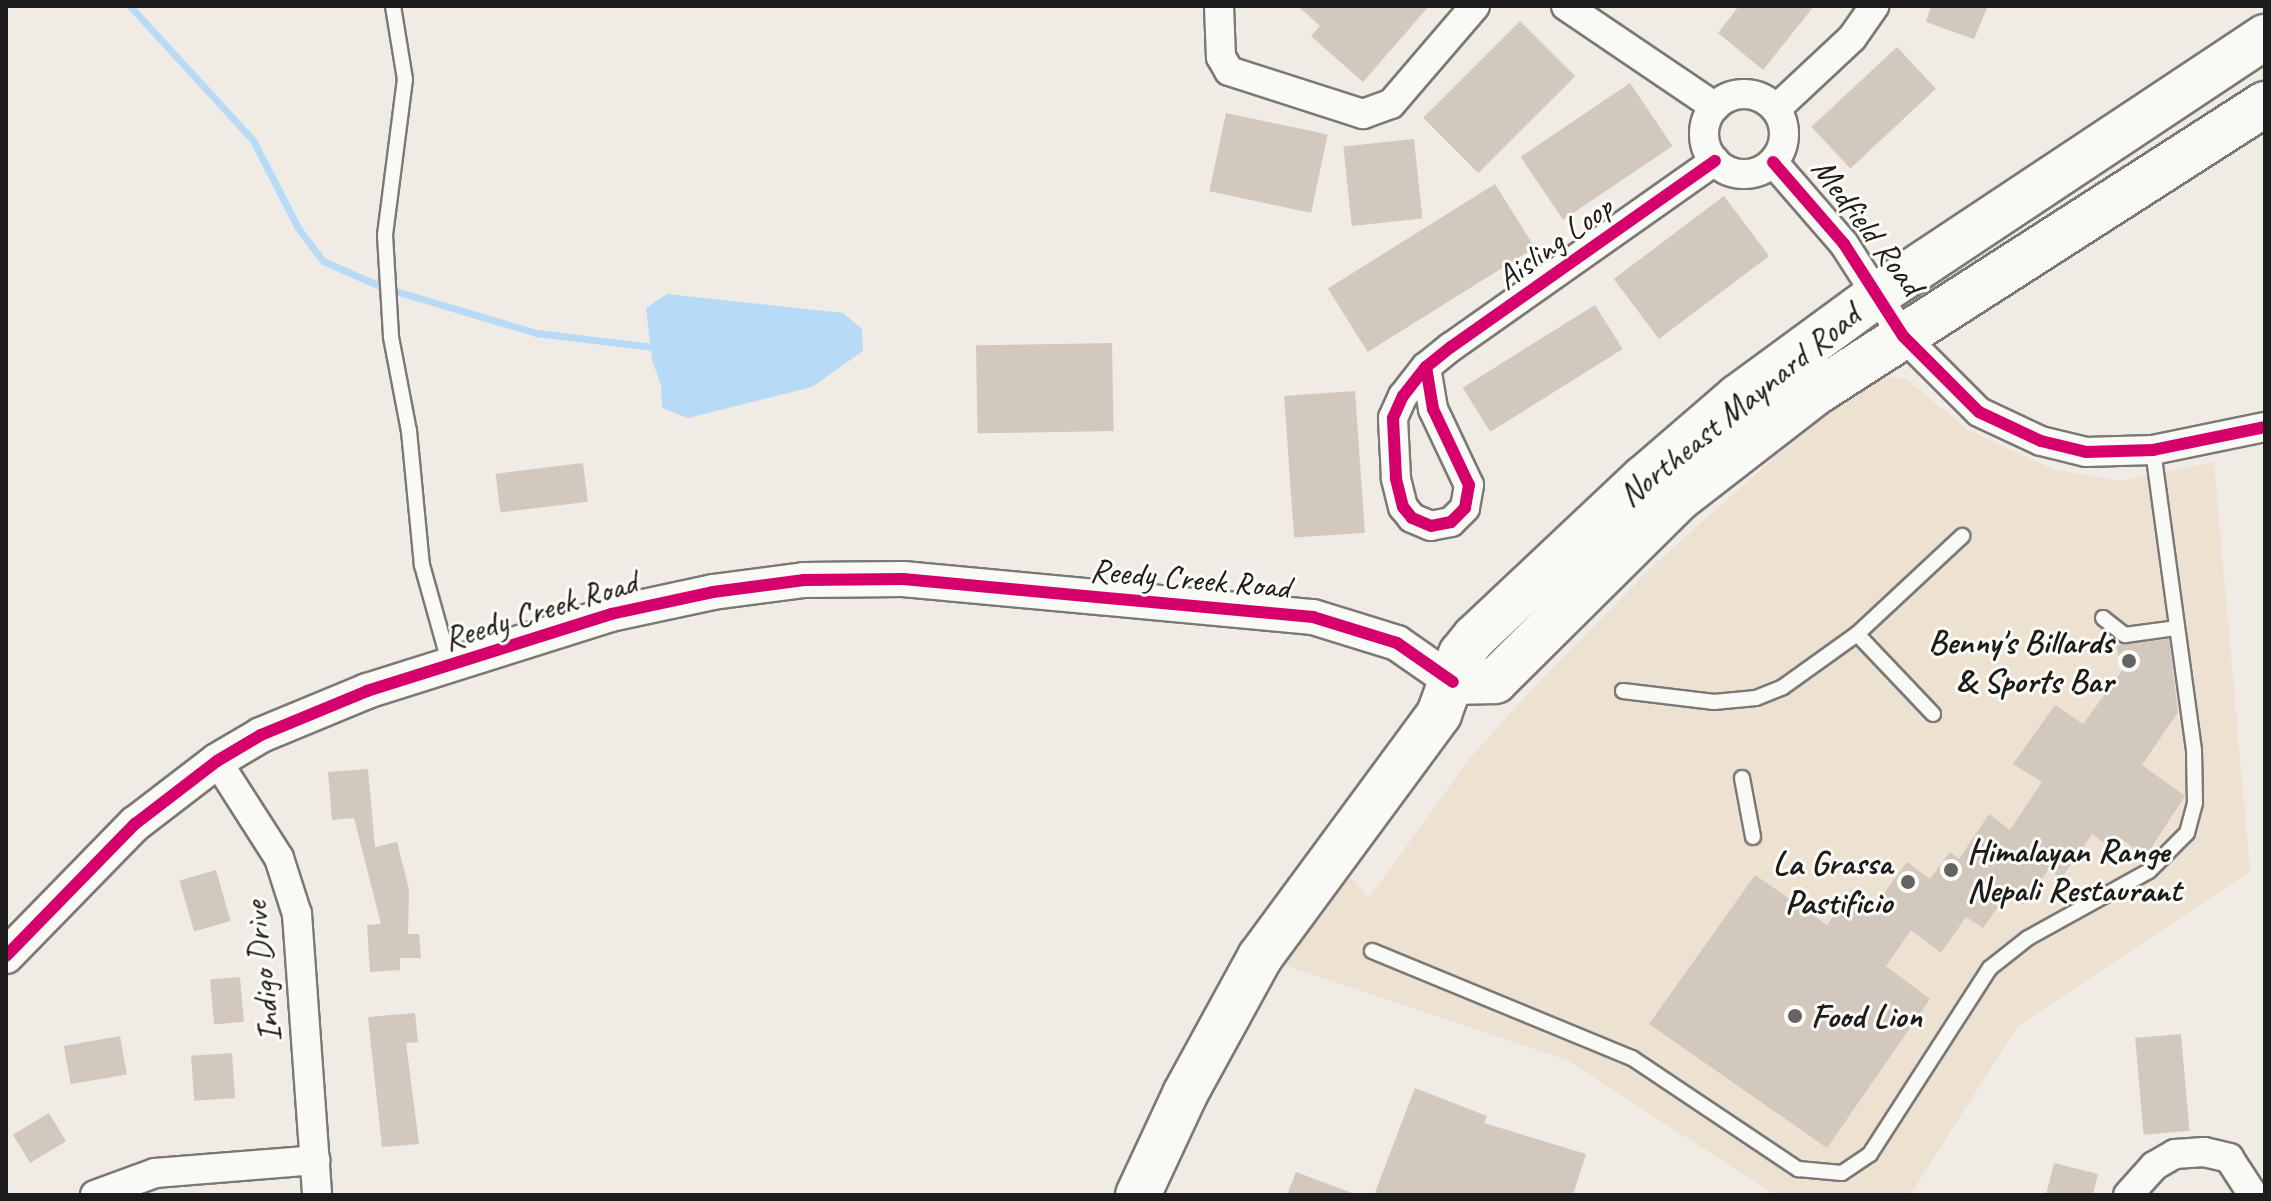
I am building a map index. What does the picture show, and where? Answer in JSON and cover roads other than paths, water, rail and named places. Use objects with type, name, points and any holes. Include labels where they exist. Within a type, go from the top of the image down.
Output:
[{"type":"main road","name":"Northeast Maynard Road","points":[[1138,1195],[1185,1094],[1260,957],[1439,714],[1461,654],[1475,637],[1644,478],[1738,397],[1878,294],[2265,37]]},
{"type":"main road","name":"Northeast Maynard Road","points":[[1453,682],[1495,681],[1677,500],[1815,393],[2265,104]]},
{"type":"street","points":[[1219,6],[1221,57],[1229,71],[1363,114],[1391,104],[1475,6]]},
{"type":"street","points":[[1566,6],[1715,107]]},
{"type":"street","points":[[1715,161],[1704,128],[1715,107],[1739,94],[1752,95],[1776,109],[1852,38],[1874,6]]},
{"type":"street","name":"Medfield Road","points":[[1715,161],[1725,170],[1750,174],[1773,162],[1784,131],[1776,109]]},
{"type":"street","name":"Aisling Loop","points":[[1426,367],[1433,409],[1469,485],[1465,508],[1451,522],[1431,526],[1412,518],[1403,507],[1396,478],[1393,418],[1426,367],[1715,161]]},
{"type":"street","name":"Medfield Road","points":[[1773,162],[1844,244],[1903,336]]},
{"type":"street","points":[[1903,336],[1979,412],[2041,441],[2086,452],[2153,450],[2265,427]]},
{"type":"street","name":"Reedy Creek Road","points":[[6,956],[135,824],[217,761],[319,710],[611,614],[713,592],[804,580],[903,579],[1313,617],[1397,643],[1453,682]]},
{"type":"street","name":"Indigo Drive","points":[[217,761],[279,858],[297,914],[317,1195]]},
{"type":"street","points":[[2128,1195],[2154,1166],[2175,1154],[2204,1152],[2229,1158],[2253,1195]]},
{"type":"street","points":[[95,1195],[155,1173],[315,1160]]},
{"type":"lane","points":[[393,6],[405,79],[385,235],[391,337],[409,431],[422,565],[450,666]]},
{"type":"lane","points":[[1372,951],[1632,1058],[1798,1169],[1842,1173],[1870,1154],[1990,968],[2028,938],[2149,871],[2187,833],[2195,803],[2194,750],[2153,450]]},
{"type":"lane","points":[[1623,691],[1714,702],[1756,698],[1783,687],[1857,634],[1962,536]]},
{"type":"lane","points":[[2103,618],[2125,635],[2176,628]]},
{"type":"lane","points":[[1857,634],[1933,714]]},
{"type":"lane","points":[[1742,778],[1753,837]]},
{"type":"water","points":[[667,294],[843,313],[862,329],[863,351],[812,387],[688,418],[662,408],[661,385],[652,360],[646,308]]},
{"type":"waterway","points":[[130,6],[253,140],[298,228],[323,261],[382,287],[536,333],[661,348]]},
{"type":"place","name":"Benny's Billards & Sports Bar","points":[[2129,661]]},
{"type":"place","name":"Himalayan Range Nepali Restaurant","points":[[1951,870]]},
{"type":"place","name":"La Grassa Pastificio","points":[[1908,882]]},
{"type":"place","name":"Food Lion","points":[[1795,1016]]}]
